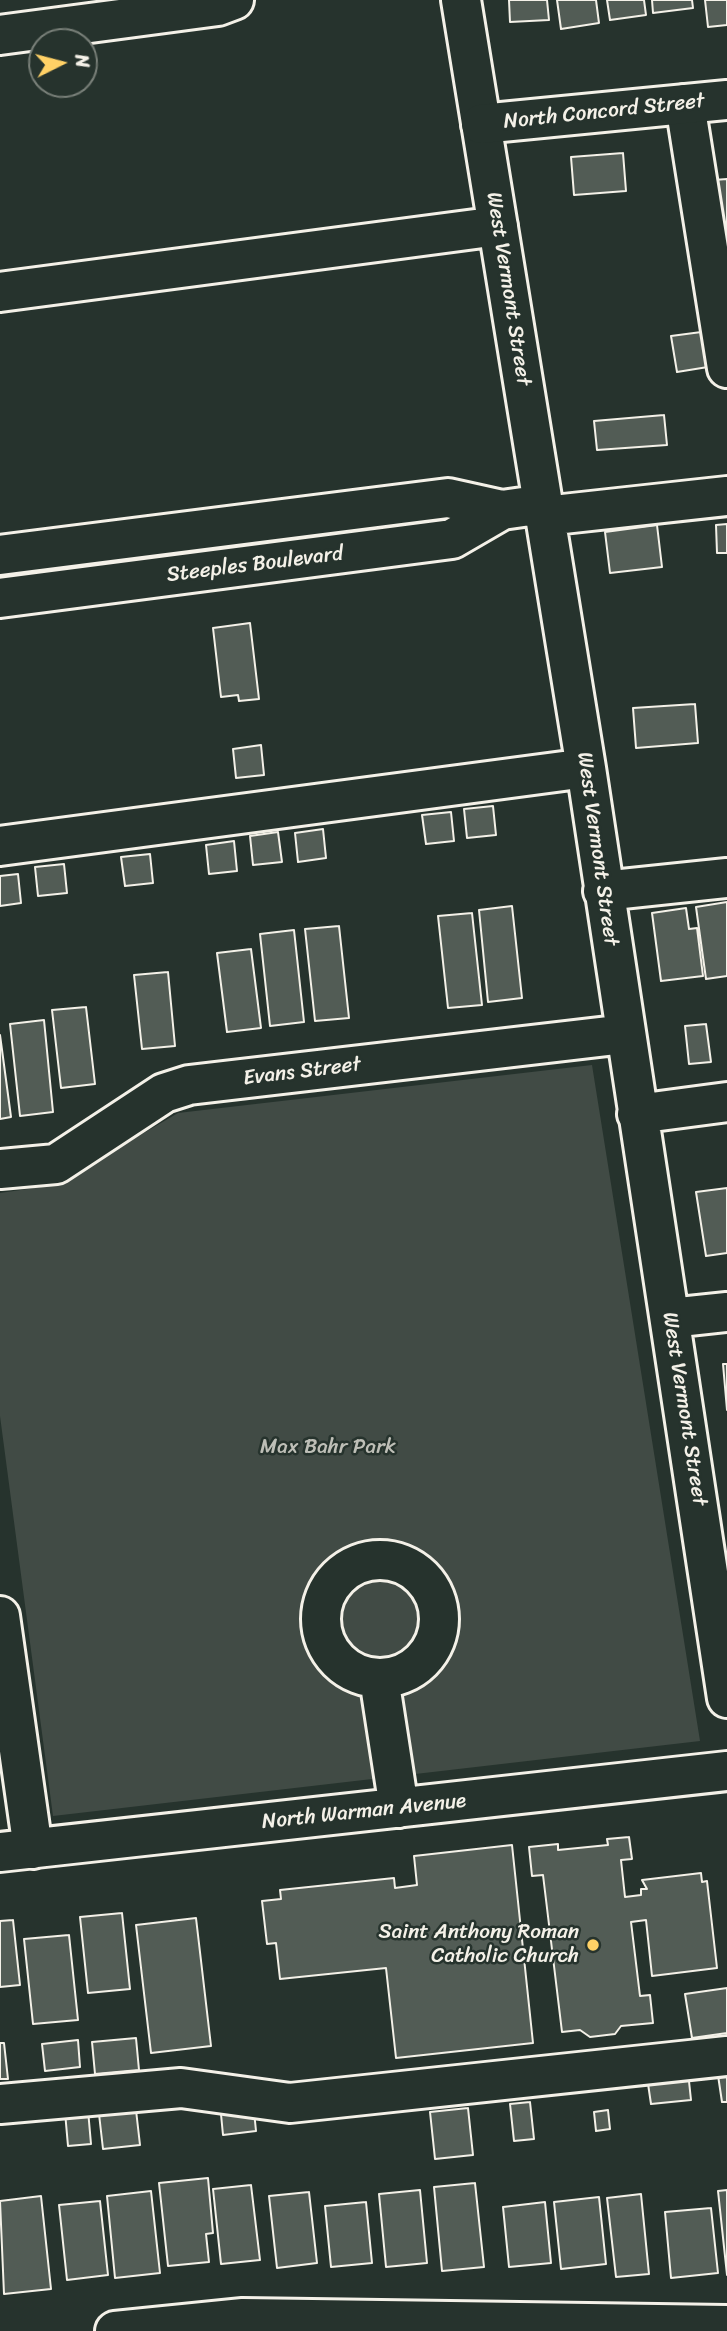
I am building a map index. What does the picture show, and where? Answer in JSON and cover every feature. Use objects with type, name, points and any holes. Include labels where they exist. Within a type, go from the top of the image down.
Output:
[{"type":"street","points":[[0,35],[218,6],[234,0]]},
{"type":"street","name":"West Vermont Street","points":[[461,0],[586,768],[670,1318],[716,1548],[727,1698]]},
{"type":"street","name":"North Concord Street","points":[[481,124],[727,100]]},
{"type":"street","points":[[685,104],[722,308],[727,368]]},
{"type":"street","points":[[0,292],[498,226]]},
{"type":"street","name":"Steeples Boulevard","points":[[0,555],[448,498],[502,510],[545,510],[727,496]]},
{"type":"street","name":"Steeples Boulevard","points":[[0,598],[452,539],[502,510]]},
{"type":"street","points":[[0,846],[586,768]]},
{"type":"street","points":[[603,891],[727,878]]},
{"type":"street","name":"Evans Street","points":[[0,1169],[56,1164],[164,1093],[189,1085],[625,1034]]},
{"type":"street","points":[[637,1114],[727,1102]]},
{"type":"street","points":[[670,1318],[727,1312]]},
{"type":"street","points":[[1,1626],[17,1850]]},
{"type":"street","points":[[379,1678],[399,1808]]},
{"type":"street","name":"North Warman Avenue","points":[[17,1850],[727,1771]]},
{"type":"street","points":[[0,2104],[181,2088],[290,2103],[727,2056]]},
{"type":"street","points":[[116,2331],[243,2318],[727,2325]]},
{"type":"green space","name":"Max Bahr Park","points":[[592,1065],[700,1741],[53,1816],[0,1416],[0,1193],[55,1185],[178,1113]]},
{"type":"building","points":[[509,0],[547,0],[549,20],[510,22]]},
{"type":"building","points":[[557,0],[596,0],[599,23],[561,29]]},
{"type":"building","points":[[607,0],[644,0],[646,15],[610,20]]},
{"type":"building","points":[[652,0],[692,0],[693,8],[653,13]]},
{"type":"building","points":[[705,0],[727,0],[727,25],[708,27]]},
{"type":"building","points":[[623,153],[626,191],[574,195],[571,157]]},
{"type":"building","points":[[727,179],[727,242],[720,243],[714,180]]},
{"type":"building","points":[[709,331],[714,366],[677,372],[671,336]]},
{"type":"building","points":[[664,415],[667,445],[597,450],[594,421]]},
{"type":"building","points":[[727,524],[727,553],[717,553],[716,525]]},
{"type":"building","points":[[657,525],[662,567],[610,573],[605,532]]},
{"type":"building","points":[[250,623],[259,699],[239,701],[238,695],[221,697],[213,628]]},
{"type":"building","points":[[695,704],[698,743],[636,748],[633,708]]},
{"type":"building","points":[[261,745],[264,775],[236,778],[233,749]]},
{"type":"building","points":[[493,806],[496,835],[467,838],[464,809]]},
{"type":"building","points":[[451,812],[454,841],[426,844],[422,815]]},
{"type":"building","points":[[323,829],[326,858],[298,862],[295,833]]},
{"type":"building","points":[[278,832],[282,862],[253,865],[250,836]]},
{"type":"building","points":[[234,841],[237,871],[209,874],[206,845]]},
{"type":"building","points":[[150,854],[153,883],[125,886],[121,857]]},
{"type":"building","points":[[64,864],[67,893],[38,896],[35,867]]},
{"type":"building","points":[[18,874],[21,903],[0,906],[0,876]]},
{"type":"building","points":[[727,902],[727,976],[706,979],[696,907]]},
{"type":"building","points":[[512,906],[522,998],[488,1002],[479,910]]},
{"type":"building","points":[[686,908],[689,929],[697,928],[703,976],[661,981],[652,913]]},
{"type":"building","points":[[472,913],[482,1005],[448,1008],[438,916]]},
{"type":"building","points":[[339,926],[349,1018],[315,1021],[305,929]]},
{"type":"building","points":[[294,930],[304,1022],[270,1026],[260,934]]},
{"type":"building","points":[[251,949],[261,1028],[227,1032],[217,953]]},
{"type":"building","points":[[168,972],[175,1046],[142,1049],[134,975]]},
{"type":"building","points":[[86,1007],[95,1084],[61,1088],[52,1010]]},
{"type":"building","points":[[44,1020],[53,1112],[20,1116],[10,1024]]},
{"type":"building","points":[[706,1024],[711,1062],[689,1064],[685,1026]]},
{"type":"building","points":[[0,1035],[11,1117],[0,1119]]},
{"type":"building","points":[[727,1188],[727,1253],[706,1256],[696,1192]]},
{"type":"building","points":[[723,1364],[727,1364],[727,1410]]},
{"type":"building","name":"Saint Anthony Roman Catholic Church","points":[[629,1837],[632,1859],[621,1860],[625,1897],[641,1895],[641,1889],[647,1889],[642,1880],[701,1873],[702,1882],[707,1881],[717,1968],[652,1976],[646,1920],[631,1922],[640,1996],[650,1995],[653,2023],[621,2026],[615,2034],[590,2037],[580,2030],[562,2032],[543,1875],[532,1876],[529,1847],[558,1844],[558,1850],[608,1845],[607,1839]]},
{"type":"building","points":[[512,1845],[533,2043],[396,2058],[386,1968],[280,1979],[276,1943],[267,1944],[262,1901],[281,1899],[280,1890],[394,1878],[395,1888],[417,1885],[414,1856]]},
{"type":"building","points":[[122,1913],[130,1989],[88,1993],[80,1917]]},
{"type":"building","points":[[196,1918],[211,2046],[151,2053],[136,1925]]},
{"type":"building","points":[[13,1920],[20,1985],[0,1987],[0,1921]]},
{"type":"building","points":[[69,1935],[78,2020],[33,2024],[24,1939]]},
{"type":"building","points":[[727,1988],[727,2033],[692,2038],[685,1994]]},
{"type":"building","points":[[136,2038],[139,2070],[95,2074],[92,2042]]},
{"type":"building","points":[[78,2040],[80,2067],[45,2071],[42,2044]]},
{"type":"building","points":[[0,2043],[4,2043],[8,2079],[0,2079]]},
{"type":"building","points":[[727,2060],[727,2102],[722,2102],[716,2062]]},
{"type":"building","points":[[688,2072],[691,2100],[651,2104],[647,2077]]},
{"type":"building","points":[[253,2101],[256,2131],[223,2135],[220,2104]]},
{"type":"building","points":[[530,2102],[534,2139],[514,2141],[510,2104]]},
{"type":"building","points":[[468,2108],[473,2155],[435,2159],[430,2112]]},
{"type":"building","points":[[88,2110],[91,2144],[68,2146],[65,2112]]},
{"type":"building","points":[[136,2110],[140,2145],[103,2149],[99,2114]]},
{"type":"building","points":[[608,2110],[610,2129],[596,2131],[594,2112]]},
{"type":"building","points":[[208,2178],[213,2233],[206,2234],[209,2262],[168,2266],[159,2183]]},
{"type":"building","points":[[475,2183],[484,2267],[442,2271],[434,2187]]},
{"type":"building","points":[[251,2185],[260,2260],[221,2264],[213,2189]]},
{"type":"building","points":[[420,2190],[427,2263],[386,2267],[379,2194]]},
{"type":"building","points":[[727,2190],[727,2275],[718,2191]]},
{"type":"building","points":[[151,2191],[160,2273],[115,2278],[107,2196]]},
{"type":"building","points":[[309,2192],[317,2263],[277,2268],[269,2196]]},
{"type":"building","points":[[641,2194],[649,2274],[616,2277],[607,2198]]},
{"type":"building","points":[[41,2196],[51,2289],[4,2294],[0,2201]]},
{"type":"building","points":[[599,2197],[606,2264],[561,2269],[554,2202]]},
{"type":"building","points":[[100,2201],[108,2275],[67,2280],[59,2205]]},
{"type":"building","points":[[366,2202],[372,2263],[331,2267],[325,2206]]},
{"type":"building","points":[[545,2202],[551,2263],[509,2267],[503,2207]]},
{"type":"building","points":[[711,2208],[718,2273],[671,2278],[665,2212]]},
{"type":"place","name":"Saint Anthony Roman Catholic Church","points":[[593,1945]]}]
